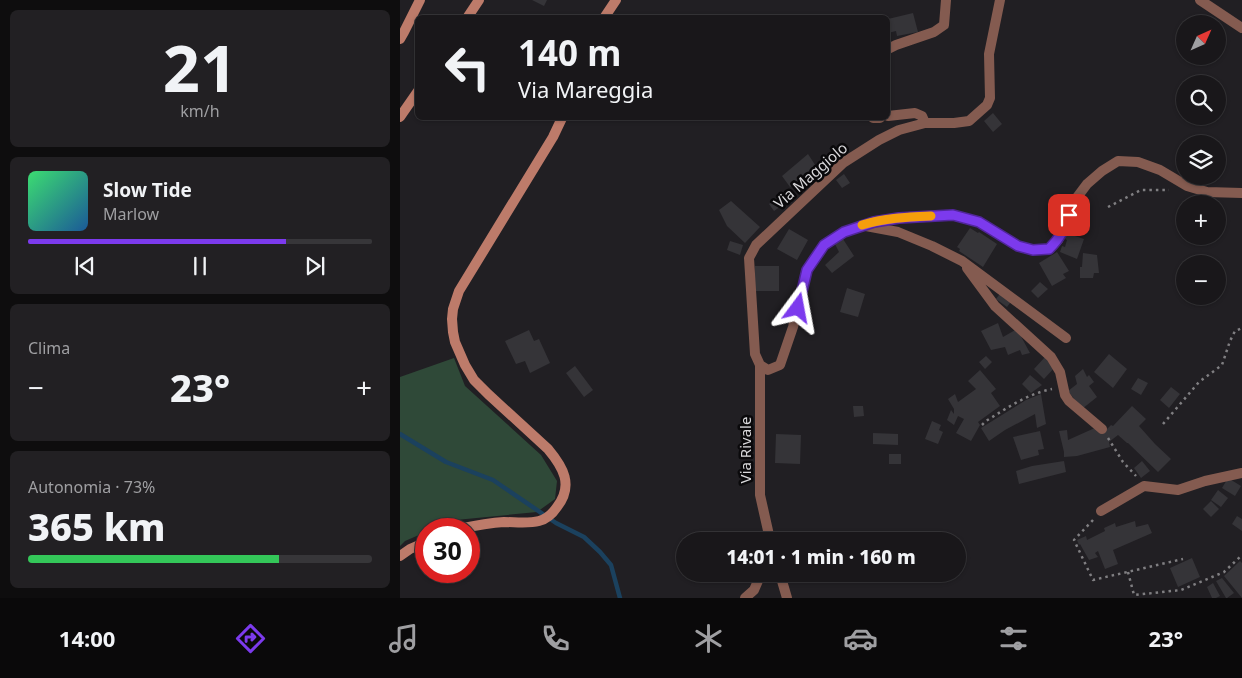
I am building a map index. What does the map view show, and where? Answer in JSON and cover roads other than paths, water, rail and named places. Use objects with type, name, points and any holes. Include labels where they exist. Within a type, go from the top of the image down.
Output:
[{"type":"main road","points":[[400,39],[420,0]]},
{"type":"main road","points":[[469,15],[479,0]]},
{"type":"main road","points":[[606,15],[616,0]]},
{"type":"main road","points":[[400,117],[415,95]]},
{"type":"main road","points":[[480,526],[502,522],[539,521],[547,518],[563,499],[566,486],[564,472],[548,449],[474,380],[455,342],[452,319],[455,301],[460,291],[553,137],[561,120]]},
{"type":"main road","points":[[400,556],[415,547]]},
{"type":"street","points":[[890,48],[934,32],[944,25],[946,0]]},
{"type":"street","name":"Via Maggiolo","points":[[760,365],[755,354],[749,258],[756,245],[844,162],[885,137],[899,130],[925,123],[969,121],[987,105],[990,98],[989,54],[1000,0]]},
{"type":"street","points":[[1200,0],[1242,28]]},
{"type":"street","points":[[890,116],[915,114],[922,116],[925,123]]},
{"type":"street","points":[[760,365],[768,370],[780,365],[793,327],[807,270],[824,245],[844,232],[860,226],[899,218],[953,215],[979,222],[1018,246],[1033,250],[1049,249],[1058,240],[1072,204],[1087,184],[1102,171],[1118,161],[1138,162],[1160,170],[1187,186],[1207,192],[1242,193]]},
{"type":"street","points":[[860,226],[898,232],[962,261],[1066,338]]},
{"type":"street","points":[[962,261],[995,306],[1051,357],[1060,372],[1065,395],[1069,401],[1102,429]]},
{"type":"street","name":"Via Rivale","points":[[760,365],[760,495],[768,532]]},
{"type":"street","points":[[1101,511],[1144,486],[1178,490],[1205,481],[1242,473]]},
{"type":"street","points":[[745,598],[754,590],[758,582]]},
{"type":"street","points":[[782,582],[786,598]]},
{"type":"waterway","points":[[400,434],[446,462],[493,480],[556,523],[584,537],[611,565],[620,598]]}]
